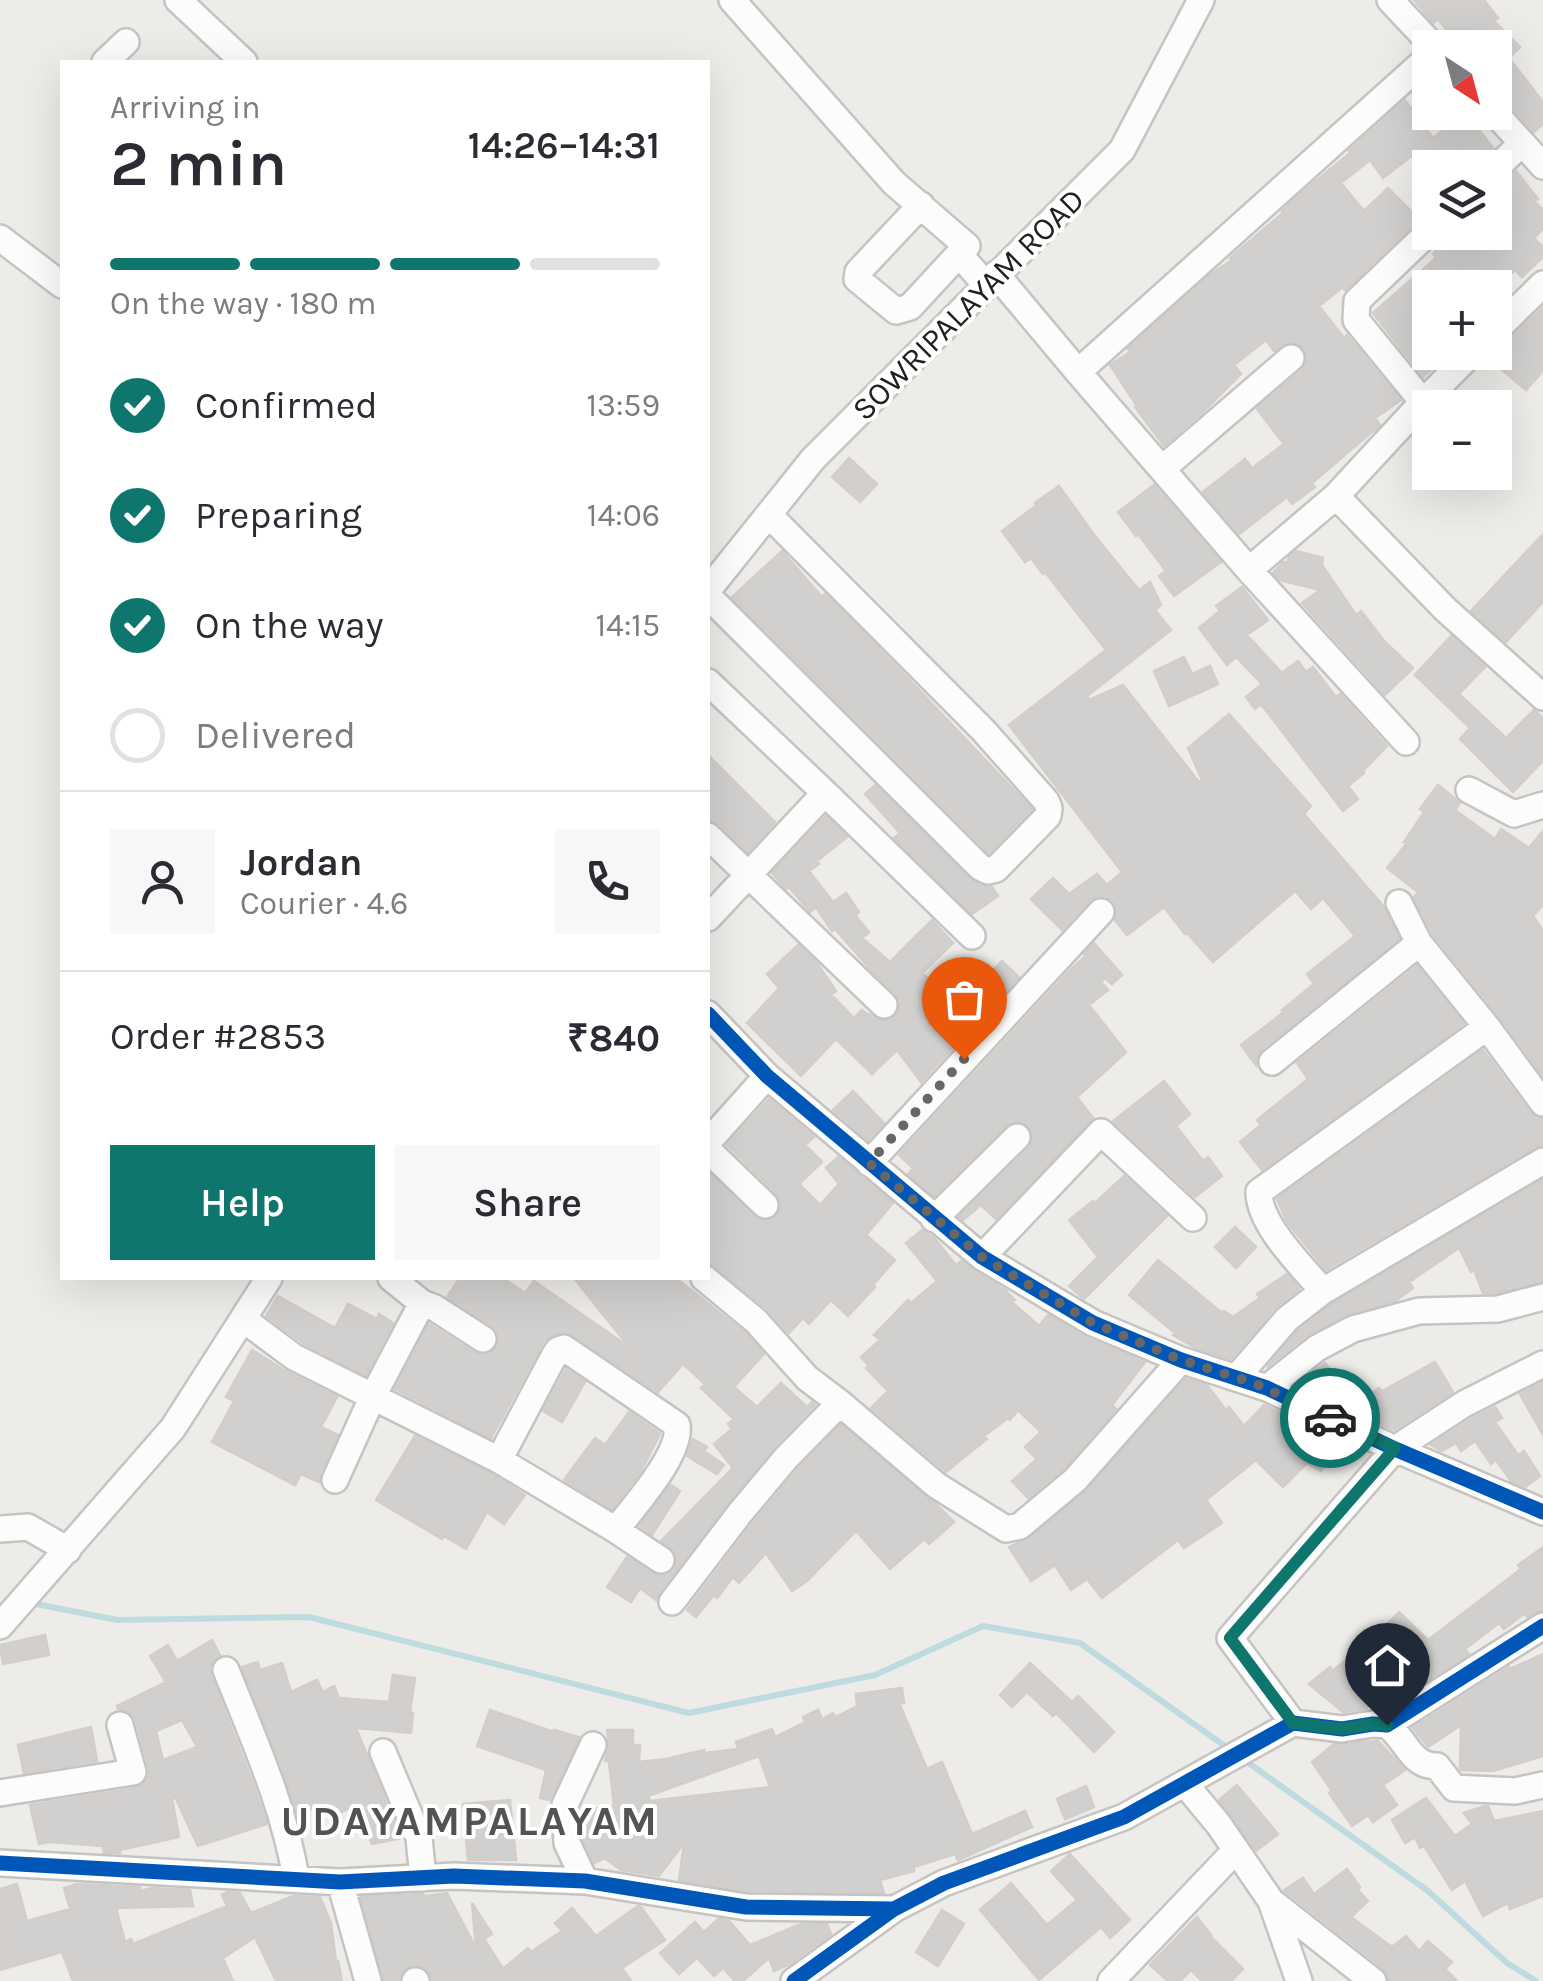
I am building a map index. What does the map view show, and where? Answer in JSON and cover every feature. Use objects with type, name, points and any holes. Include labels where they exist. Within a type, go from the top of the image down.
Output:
[{"type":"street","points":[[178,0],[242,60]]},
{"type":"street","points":[[732,0],[894,183],[921,205],[967,246],[910,306],[896,311],[857,280],[858,272],[921,205]]},
{"type":"street","name":"SOWRIPALAYAM ROAD","points":[[710,591],[814,459],[1122,150],[1201,0]]},
{"type":"street","points":[[1390,0],[1419,30]]},
{"type":"street","points":[[107,60],[126,42]]},
{"type":"street","points":[[1078,372],[1412,72]]},
{"type":"street","points":[[1510,130],[1543,166]]},
{"type":"street","points":[[1512,153],[1522,143]]},
{"type":"street","points":[[0,238],[60,283]]},
{"type":"street","points":[[1412,248],[1357,301],[1356,320],[1413,390]]},
{"type":"street","points":[[959,254],[991,280],[1078,372],[1249,570],[1406,742]]},
{"type":"street","points":[[1512,314],[1543,284]]},
{"type":"street","points":[[1162,469],[1291,358]]},
{"type":"street","points":[[1435,390],[1455,370]]},
{"type":"street","points":[[1249,570],[1336,496],[1412,414]]},
{"type":"street","points":[[1336,496],[1445,608],[1543,697]]},
{"type":"street","points":[[710,595],[980,867],[996,869],[1048,816],[1046,801],[982,730],[770,516]]},
{"type":"street","points":[[710,684],[972,936]]},
{"type":"street","points":[[1469,790],[1514,814],[1543,805]]},
{"type":"street","points":[[710,916],[826,794]]},
{"type":"street","points":[[710,838],[884,1005]]},
{"type":"street","points":[[1399,903],[1420,943],[1543,1102]]},
{"type":"street","points":[[869,1163],[1101,912]]},
{"type":"street","points":[[1272,1062],[1420,943]]},
{"type":"street","points":[[710,1016],[767,1076],[982,1257],[1093,1323],[1181,1360],[1268,1388],[1543,1512]]},
{"type":"street","points":[[1323,1291],[1270,1225],[1259,1203],[1259,1192],[1487,1027]]},
{"type":"street","points":[[710,1140],[767,1076]]},
{"type":"street","points":[[982,1257],[1101,1132],[1193,1218]]},
{"type":"street","points":[[934,1219],[1017,1137]]},
{"type":"street","points":[[710,1152],[765,1206]]},
{"type":"street","points":[[1237,1376],[1288,1319],[1323,1291],[1543,1161]]},
{"type":"street","points":[[2,1623],[173,1428],[269,1280]]},
{"type":"street","points":[[393,1280],[482,1339]]},
{"type":"street","points":[[706,1280],[756,1321],[807,1378],[936,1486],[1006,1529],[1020,1526],[1075,1480],[1181,1360]]},
{"type":"street","points":[[1268,1388],[1317,1348],[1353,1330],[1419,1311],[1498,1308],[1543,1297]]},
{"type":"street","points":[[335,1480],[422,1303]]},
{"type":"street","points":[[242,1319],[294,1357],[499,1460],[661,1560]]},
{"type":"street","points":[[499,1460],[554,1356],[564,1348],[677,1426],[679,1436],[672,1453],[616,1530]]},
{"type":"street","points":[[1293,1723],[1230,1638],[1395,1448],[1464,1404],[1543,1364]]},
{"type":"street","points":[[672,1602],[774,1472],[840,1402]]},
{"type":"street","points":[[0,1529],[28,1527],[68,1550]]},
{"type":"street","points":[[1387,1725],[1543,1626]]},
{"type":"street","points":[[226,1670],[261,1757],[296,1878]]},
{"type":"street","points":[[794,1981],[894,1910],[944,1884],[1124,1816],[1293,1723],[1342,1729],[1387,1725],[1418,1763],[1437,1766],[1454,1788],[1515,1791],[1543,1785]]},
{"type":"street","points":[[0,1793],[133,1772],[120,1725]]},
{"type":"street","points":[[586,1882],[567,1843],[565,1806],[592,1745]]},
{"type":"street","points":[[383,1752],[419,1838],[423,1878]]},
{"type":"street","points":[[1185,1784],[1219,1824],[1271,1901],[1298,1981]]},
{"type":"street","points":[[1111,1981],[1236,1850]]},
{"type":"street","points":[[0,1863],[340,1882],[454,1876],[586,1882],[746,1907],[894,1910]]},
{"type":"street","points":[[340,1882],[368,1981]]},
{"type":"street","points":[[1271,1901],[1373,1981]]},
{"type":"building","points":[[1414,0],[1484,0],[1503,30],[1446,30],[1438,19],[1433,23]]},
{"type":"building","points":[[1512,39],[1520,47],[1512,55]]},
{"type":"building","points":[[1512,62],[1543,102],[1543,124],[1534,132],[1512,108]]},
{"type":"building","points":[[1405,100],[1412,110],[1412,130],[1427,130],[1433,138],[1444,130],[1479,130],[1493,148],[1412,150],[1412,156],[1383,178],[1370,160],[1341,183],[1364,211],[1388,188],[1412,212],[1412,226],[1345,290],[1343,287],[1319,306],[1401,400],[1375,418],[1380,425],[1312,483],[1315,487],[1292,504],[1287,497],[1239,534],[1203,492],[1245,459],[1252,468],[1284,444],[1257,409],[1302,370],[1307,362],[1304,348],[1289,342],[1274,351],[1266,340],[1234,365],[1241,374],[1164,446],[1110,365],[1130,352],[1128,349],[1211,274],[1232,260]]},
{"type":"building","points":[[1516,171],[1543,210],[1543,229],[1534,238],[1543,247],[1543,257],[1522,277],[1515,270],[1422,270],[1436,258],[1433,254],[1437,250],[1512,250],[1512,175]]},
{"type":"building","points":[[1412,279],[1412,363],[1373,313]]},
{"type":"building","points":[[1543,307],[1543,371],[1526,390],[1502,370],[1512,370],[1512,337]]},
{"type":"building","points":[[849,458],[877,484],[860,502],[832,477]]},
{"type":"building","points":[[1154,485],[1221,562],[1174,596],[1159,576],[1166,571],[1118,512]]},
{"type":"building","points":[[1059,486],[1139,590],[1150,582],[1161,605],[1155,610],[1171,630],[1087,696],[1089,700],[1123,685],[1199,782],[1202,780],[1188,748],[1229,714],[1311,806],[1304,814],[1384,907],[1399,939],[1262,1049],[1256,1065],[1241,1045],[1314,984],[1307,974],[1355,936],[1323,898],[1311,909],[1295,891],[1213,962],[1164,907],[1127,935],[1115,920],[1116,906],[1106,896],[1090,900],[1062,930],[1031,899],[1053,878],[1069,894],[1097,874],[1107,885],[1122,872],[1009,725],[1106,650],[1045,572],[1031,558],[1025,562],[1002,531]]},
{"type":"building","points":[[1543,534],[1543,602],[1506,642],[1471,611]]},
{"type":"building","points":[[782,551],[822,597],[825,594],[1032,809],[989,853],[732,597]]},
{"type":"building","points":[[1296,551],[1323,558],[1322,565],[1356,615],[1361,611],[1385,642],[1413,668],[1385,695],[1302,603],[1320,590],[1280,580],[1273,573]]},
{"type":"building","points":[[1242,587],[1268,620],[1247,635],[1282,673],[1298,661],[1306,672],[1313,667],[1336,697],[1340,694],[1387,746],[1348,786],[1358,799],[1343,811],[1261,704],[1255,709],[1246,697],[1262,684],[1236,657],[1227,665],[1199,628],[1220,611],[1216,606]]},
{"type":"building","points":[[1451,636],[1485,667],[1459,694],[1506,738],[1534,710],[1543,718],[1543,761],[1513,792],[1460,739],[1470,728],[1415,675]]},
{"type":"building","points":[[1184,657],[1192,674],[1210,666],[1218,684],[1169,706],[1154,671]]},
{"type":"building","points":[[710,757],[775,822],[748,852],[719,824],[710,821]]},
{"type":"building","points":[[875,785],[969,878],[981,886],[992,887],[998,896],[972,914],[894,838],[900,833],[865,794]]},
{"type":"building","points":[[1438,785],[1460,803],[1455,810],[1495,839],[1501,829],[1529,848],[1543,831],[1543,905],[1533,916],[1543,931],[1543,1076],[1433,934],[1414,897],[1418,892],[1387,868],[1407,843],[1404,842],[1424,812],[1420,809]]},
{"type":"building","points":[[826,816],[847,837],[809,871],[833,902],[846,893],[859,912],[855,915],[869,932],[862,938],[890,962],[932,920],[953,943],[922,973],[958,1006],[1002,961],[1019,977],[921,1082],[897,1050],[872,1074],[836,1039],[801,1076],[747,1023],[779,988],[767,974],[798,945],[817,963],[836,991],[831,995],[854,1018],[862,1010],[888,1021],[899,1010],[900,1001],[895,993],[835,929],[832,931],[816,907],[810,912],[772,873]]},
{"type":"building","points":[[1094,943],[1122,975],[1112,984],[1105,978],[1101,982],[1108,990],[1089,1005],[1126,1052],[1077,1097],[1093,1118],[996,1219],[981,1205],[963,1220],[959,1217],[1029,1148],[1033,1134],[1029,1126],[1020,1121],[1006,1125],[934,1196],[908,1174],[913,1168],[899,1155]]},
{"type":"building","points":[[1417,966],[1464,1024],[1262,1170],[1240,1142],[1261,1125],[1257,1120],[1308,1079],[1297,1063]]},
{"type":"building","points":[[1483,1050],[1530,1113],[1543,1119],[1543,1145],[1326,1270],[1287,1222],[1277,1199]]},
{"type":"building","points":[[1164,1081],[1190,1114],[1176,1126],[1203,1161],[1208,1157],[1222,1176],[1195,1197],[1113,1121]]},
{"type":"building","points":[[853,1091],[884,1123],[868,1140],[833,1110]]},
{"type":"building","points":[[769,1099],[814,1137],[805,1145],[822,1162],[799,1184],[820,1205],[839,1184],[826,1168],[838,1157],[893,1203],[866,1235],[895,1260],[848,1316],[831,1300],[809,1324],[803,1318],[789,1333],[766,1308],[710,1264],[710,1174],[760,1220],[770,1220],[780,1210],[781,1201],[776,1193],[727,1145]]},
{"type":"building","points":[[1124,1176],[1167,1216],[1084,1299],[1069,1286],[1098,1257],[1069,1220]]},
{"type":"building","points":[[1542,1180],[1543,1281],[1483,1293],[1459,1248],[1409,1282],[1413,1288],[1395,1301],[1345,1315],[1307,1335],[1267,1367],[1298,1331],[1332,1304]]},
{"type":"building","points":[[1235,1227],[1256,1247],[1236,1268],[1215,1247]]},
{"type":"building","points":[[922,1230],[934,1238],[956,1265],[961,1261],[1005,1290],[1015,1300],[1012,1302],[1039,1326],[1048,1315],[1086,1338],[1145,1362],[1112,1405],[1116,1409],[1064,1468],[1028,1498],[1012,1481],[1037,1459],[1025,1447],[1041,1432],[1018,1410],[946,1472],[871,1408],[888,1391],[861,1357],[880,1340],[874,1335],[908,1300],[911,1303],[937,1281],[906,1243]]},
{"type":"building","points":[[1158,1260],[1222,1313],[1233,1317],[1260,1298],[1257,1294],[1287,1274],[1299,1289],[1275,1308],[1231,1359],[1196,1348],[1173,1335],[1129,1295]]},
{"type":"building","points":[[459,1280],[506,1280],[525,1293],[534,1281],[629,1347],[576,1280],[679,1280],[745,1333],[764,1354],[734,1387],[757,1407],[781,1383],[807,1407],[812,1402],[815,1405],[728,1503],[656,1600],[640,1588],[631,1602],[607,1587],[627,1557],[659,1576],[674,1570],[676,1554],[661,1541],[733,1468],[714,1444],[732,1429],[728,1424],[734,1419],[701,1388],[705,1384],[683,1364],[658,1392],[565,1332],[544,1341],[491,1438],[395,1389],[429,1324],[475,1353],[490,1354],[497,1347],[498,1332],[493,1326],[447,1297]]},
{"type":"building","points":[[278,1296],[335,1328],[348,1304],[393,1323],[366,1375],[303,1343],[266,1316]]},
{"type":"building","points":[[252,1350],[337,1397],[321,1427],[338,1435],[319,1482],[301,1474],[295,1485],[212,1442],[234,1401],[226,1397]]},
{"type":"building","points":[[1435,1362],[1453,1392],[1394,1430],[1377,1422],[1361,1402],[1379,1388],[1382,1391]]},
{"type":"building","points":[[1325,1363],[1361,1402],[1353,1411],[1315,1393],[1304,1379]]},
{"type":"building","points":[[566,1369],[585,1382],[562,1422],[543,1411]]},
{"type":"building","points":[[1186,1379],[1207,1385],[1244,1426],[1264,1405],[1288,1416],[1300,1428],[1303,1423],[1339,1441],[1321,1471],[1307,1463],[1283,1487],[1256,1460],[1206,1500],[1222,1523],[1184,1548],[1178,1540],[1102,1598],[1087,1579],[1071,1590],[1055,1565],[1031,1581],[1009,1547],[1030,1538],[1085,1492]]},
{"type":"building","points":[[1543,1382],[1543,1435],[1520,1394]]},
{"type":"building","points":[[1495,1407],[1502,1418],[1495,1422],[1518,1455],[1524,1451],[1540,1476],[1525,1487],[1511,1481],[1496,1460],[1491,1464],[1475,1441],[1461,1451],[1456,1443],[1442,1451],[1431,1445]]},
{"type":"building","points":[[629,1412],[660,1434],[641,1471],[612,1509],[564,1480],[595,1438],[605,1445]]},
{"type":"building","points":[[841,1425],[954,1522],[929,1544],[924,1539],[890,1569],[856,1531],[792,1591],[766,1553],[739,1583],[733,1577],[696,1617],[687,1610],[753,1523]]},
{"type":"building","points":[[415,1436],[525,1495],[504,1524],[487,1512],[466,1549],[376,1500]]},
{"type":"building","points":[[693,1439],[724,1465],[717,1474],[687,1456]]},
{"type":"building","points":[[671,1485],[680,1491],[652,1535],[640,1526]]},
{"type":"building","points":[[1543,1547],[1543,1610],[1527,1617],[1525,1613],[1504,1629],[1499,1623],[1465,1649],[1469,1654],[1389,1704],[1382,1695],[1365,1709],[1343,1712],[1309,1684],[1367,1644],[1399,1612],[1428,1640],[1521,1569],[1518,1565]]},
{"type":"building","points":[[45,1635],[49,1655],[3,1664],[0,1645]]},
{"type":"building","points":[[212,1640],[220,1655],[213,1661],[211,1676],[267,1824],[198,1846],[175,1797],[172,1798],[179,1837],[120,1853],[104,1853],[103,1846],[39,1844],[30,1805],[136,1788],[144,1783],[149,1769],[136,1721],[131,1713],[117,1706],[166,1682],[150,1656],[168,1645],[177,1661]],"holes":[[[182,1720],[197,1747],[163,1760],[156,1731]]]},
{"type":"building","points":[[1543,1654],[1543,1756],[1493,1771],[1460,1770],[1461,1725],[1428,1747],[1413,1728],[1509,1667]]},
{"type":"building","points":[[258,1662],[260,1670],[282,1663],[291,1692],[317,1680],[323,1692],[334,1686],[339,1698],[389,1702],[393,1675],[415,1678],[411,1733],[356,1728],[401,1838],[372,1844],[355,1806],[332,1816],[327,1804],[297,1814],[242,1667]]},
{"type":"building","points":[[1030,1663],[1072,1702],[1078,1696],[1114,1732],[1094,1752],[1056,1713],[1053,1716],[1027,1692],[1012,1707],[1000,1695]]},
{"type":"building","points":[[902,1688],[904,1703],[899,1703],[927,1769],[942,1762],[972,1834],[1025,1811],[1032,1827],[958,1860],[955,1854],[880,1880],[884,1893],[747,1891],[679,1880],[684,1843],[659,1876],[621,1870],[605,1858],[594,1863],[583,1839],[582,1810],[614,1806],[609,1761],[605,1761],[607,1730],[633,1730],[633,1745],[640,1745],[639,1762],[704,1750],[738,1749],[736,1742],[772,1729],[775,1737],[805,1722],[803,1717],[818,1710],[822,1719],[833,1713],[836,1717],[857,1706],[856,1694]],"holes":[[[759,1756],[770,1787],[650,1801],[648,1796]]]},
{"type":"building","points":[[490,1710],[579,1737],[550,1800],[540,1798],[546,1770],[477,1746]]},
{"type":"building","points":[[91,1727],[97,1761],[24,1773],[18,1745]]},
{"type":"building","points":[[1378,1741],[1405,1770],[1383,1785],[1397,1805],[1373,1822],[1368,1815],[1352,1826],[1312,1762],[1334,1744]]},
{"type":"building","points":[[1237,1785],[1278,1834],[1256,1851],[1219,1800]]},
{"type":"building","points":[[1086,1786],[1094,1807],[1065,1819],[1057,1799]]},
{"type":"building","points":[[1426,1798],[1455,1836],[1472,1824],[1464,1813],[1485,1806],[1494,1821],[1543,1811],[1543,1896],[1510,1909],[1508,1903],[1483,1916],[1465,1881],[1452,1890],[1424,1846],[1420,1848],[1415,1837],[1405,1843],[1392,1820]]},
{"type":"building","points":[[510,1800],[516,1860],[468,1860],[463,1804]]},
{"type":"building","points":[[1070,1854],[1130,1920],[1110,1938],[1101,1927],[1039,1980],[980,1910],[1011,1883],[1047,1925],[1077,1900],[1051,1871]]},
{"type":"building","points":[[1347,1869],[1368,1901],[1351,1917],[1392,1947],[1406,1936],[1419,1951],[1428,1941],[1452,1962],[1445,1969],[1457,1981],[1389,1981],[1383,1968],[1284,1890],[1303,1878],[1314,1894]]},
{"type":"building","points":[[17,1884],[27,1921],[70,1909],[64,1888],[77,1884],[140,1887],[140,1891],[190,1890],[193,1906],[116,1908],[125,1942],[131,1939],[133,1944],[227,1906],[222,1895],[227,1892],[240,1893],[251,1913],[293,1896],[320,1897],[331,1923],[342,1981],[276,1981],[255,1937],[223,1958],[233,1981],[73,1981],[62,1952],[0,1970],[0,1889]]},
{"type":"building","points":[[447,1893],[476,1948],[472,1903],[492,1934],[484,1939],[503,1969],[528,1948],[531,1952],[562,1931],[555,1923],[572,1908],[596,1936],[641,1907],[665,1940],[622,1968],[631,1981],[432,1981],[429,1972],[416,1965],[406,1968],[399,1981],[384,1981],[361,1897]]},
{"type":"building","points":[[942,1910],[964,1924],[938,1966],[916,1952]]},
{"type":"building","points":[[1197,1917],[1243,1969],[1231,1981],[1202,1981],[1191,1970],[1180,1981],[1168,1981],[1150,1965]]},
{"type":"building","points":[[718,1919],[729,1921],[750,1945],[801,1924],[827,1924],[831,1934],[774,1971],[769,1958],[743,1981],[735,1981],[723,1968],[714,1976],[697,1958],[679,1974],[660,1953],[695,1922],[704,1932]]},
{"type":"waterway","points":[[31,1603],[117,1620],[309,1617],[689,1713],[875,1675],[983,1626],[1080,1643],[1229,1749]]},
{"type":"waterway","points":[[1243,1759],[1428,1891],[1507,1963],[1536,1981]]},
{"type":"cycle path","points":[[710,1016],[767,1076],[982,1257],[1093,1323],[1181,1360],[1267,1388],[1395,1449],[1543,1512]]},
{"type":"cycle path","points":[[794,1981],[894,1909],[944,1883],[1124,1817],[1293,1723],[1342,1729],[1387,1725],[1543,1626]]},
{"type":"cycle path","points":[[0,1863],[340,1882],[454,1876],[585,1881],[746,1907],[894,1909]]},
{"type":"way so far","points":[[964,1059],[869,1163],[982,1257],[1093,1323],[1181,1360],[1237,1376],[1330,1418]]},
{"type":"district","name":"UDAYAMPALAYAM","points":[[470,1820]]},
{"type":"route","points":[[1330,1418],[1395,1448],[1230,1638],[1293,1723],[1342,1729],[1387,1725]]}]
